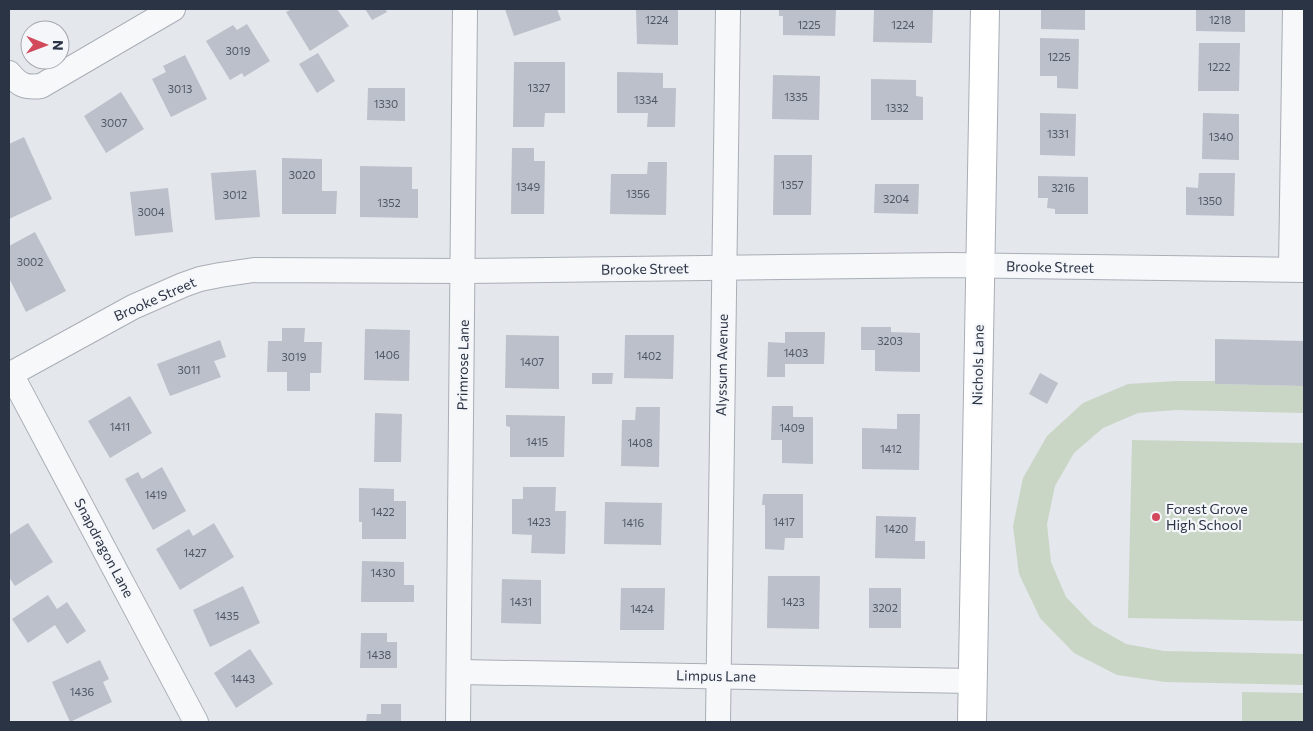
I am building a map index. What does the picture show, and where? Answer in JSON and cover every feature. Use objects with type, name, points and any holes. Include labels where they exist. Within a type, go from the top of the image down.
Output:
[{"type":"street","points":[[9,73],[16,81],[28,87],[41,86],[173,9]]},
{"type":"street","name":"Primrose Lane","points":[[458,722],[464,271],[465,9]]},
{"type":"street","name":"Alyssum Avenue","points":[[718,722],[728,9]]},
{"type":"street","name":"Nichols Lane","points":[[972,722],[985,9]]},
{"type":"street","points":[[1294,9],[1297,269]]},
{"type":"street","name":"Brooke Street","points":[[10,374],[133,307],[200,279],[254,270],[464,271],[980,266],[1297,269]]},
{"type":"street","name":"Snapdragon Lane","points":[[10,374],[196,722]]},
{"type":"street","name":"Limpus Lane","points":[[459,672],[972,681]]},
{"type":"green space","points":[[1215,381],[1215,384],[1304,386],[1304,413],[1176,410],[1138,413],[1103,428],[1074,453],[1055,486],[1047,524],[1051,562],[1066,597],[1093,625],[1126,644],[1164,651],[1304,654],[1304,685],[1165,682],[1117,675],[1074,653],[1040,618],[1019,574],[1013,526],[1023,478],[1047,436],[1083,403],[1128,384]]},
{"type":"green space","points":[[1132,440],[1304,443],[1304,621],[1128,618]]},
{"type":"green space","points":[[1242,692],[1304,693],[1304,722],[1242,722]]},
{"type":"building","points":[[292,9],[337,9],[349,26],[310,51],[286,12]]},
{"type":"building","points":[[365,9],[385,9],[387,12],[372,20]]},
{"type":"building","points":[[505,9],[557,9],[561,20],[514,36]]},
{"type":"building","points":[[636,9],[678,9],[678,45],[637,44]]},
{"type":"building","points":[[779,9],[836,9],[835,36],[783,35],[783,16],[779,16]]},
{"type":"building","points":[[874,9],[933,9],[932,43],[873,42]]},
{"type":"building","points":[[1041,9],[1085,9],[1085,30],[1041,29]]},
{"type":"building","points":[[1196,9],[1245,9],[1245,32],[1196,31]]},
{"type":"building","points":[[247,24],[270,61],[244,77],[242,73],[230,80],[206,41],[233,25],[237,30]]},
{"type":"building","points":[[1040,38],[1079,39],[1078,89],[1057,88],[1057,76],[1040,76]]},
{"type":"building","points":[[1199,43],[1240,43],[1239,91],[1198,91]]},
{"type":"building","points":[[318,53],[335,81],[317,93],[299,64]]},
{"type":"building","points":[[185,55],[207,99],[171,117],[152,79],[166,72],[163,66]]},
{"type":"building","points":[[514,62],[565,62],[565,113],[545,113],[544,127],[513,127]]},
{"type":"building","points":[[617,72],[663,73],[663,88],[676,88],[675,127],[647,127],[648,113],[617,113]]},
{"type":"building","points":[[773,75],[820,76],[819,120],[772,119]]},
{"type":"building","points":[[871,79],[916,80],[916,96],[923,97],[923,120],[871,120]]},
{"type":"building","points":[[368,88],[405,88],[405,121],[367,120]]},
{"type":"building","points":[[121,92],[144,129],[106,153],[84,116]]},
{"type":"building","points":[[1040,113],[1076,114],[1075,156],[1040,155]]},
{"type":"building","points":[[1203,113],[1239,114],[1239,160],[1202,159]]},
{"type":"building","points":[[24,137],[52,199],[9,219],[9,144]]},
{"type":"building","points":[[512,148],[534,148],[534,161],[545,161],[544,214],[511,214]]},
{"type":"building","points":[[774,155],[812,155],[811,215],[773,215]]},
{"type":"building","points":[[282,158],[322,159],[322,191],[337,191],[336,214],[282,214]]},
{"type":"building","points":[[648,162],[667,162],[666,215],[610,214],[611,174],[647,174]]},
{"type":"building","points":[[360,166],[412,167],[412,189],[418,189],[418,218],[360,217]]},
{"type":"building","points":[[256,170],[260,217],[215,220],[211,173]]},
{"type":"building","points":[[1199,173],[1235,173],[1234,216],[1186,215],[1186,187],[1198,188]]},
{"type":"building","points":[[1038,176],[1088,177],[1088,214],[1055,214],[1055,209],[1047,208],[1048,198],[1038,198]]},
{"type":"building","points":[[875,184],[919,184],[918,214],[874,213]]},
{"type":"building","points":[[168,188],[173,232],[135,236],[130,192]]},
{"type":"building","points":[[35,232],[66,291],[26,312],[9,278],[9,246]]},
{"type":"building","points":[[861,327],[891,327],[891,332],[920,333],[920,372],[875,371],[875,350],[861,350]]},
{"type":"building","points":[[282,328],[305,328],[304,342],[322,342],[321,373],[310,373],[310,391],[287,391],[287,372],[267,372],[268,341],[282,341]]},
{"type":"building","points":[[365,329],[410,330],[409,381],[364,380]]},
{"type":"building","points":[[785,332],[825,332],[824,364],[785,364],[785,377],[767,377],[768,342],[785,343]]},
{"type":"building","points":[[506,335],[559,336],[559,389],[505,388]]},
{"type":"building","points":[[625,335],[674,335],[673,379],[624,378]]},
{"type":"building","points":[[1215,339],[1304,341],[1304,386],[1215,384]]},
{"type":"building","points":[[220,340],[226,357],[214,361],[221,377],[170,396],[157,364]]},
{"type":"building","points":[[592,373],[613,373],[612,384],[592,384]]},
{"type":"building","points":[[1040,373],[1058,383],[1047,404],[1029,394]]},
{"type":"building","points":[[130,396],[152,433],[110,458],[88,421]]},
{"type":"building","points":[[772,406],[793,406],[793,417],[813,417],[813,464],[782,463],[782,440],[771,440]]},
{"type":"building","points":[[636,407],[660,407],[659,467],[621,466],[622,420],[635,420]]},
{"type":"building","points":[[375,413],[402,414],[401,462],[374,462]]},
{"type":"building","points":[[897,414],[920,414],[919,470],[862,469],[862,428],[897,429]]},
{"type":"building","points":[[506,415],[565,416],[564,457],[510,457],[510,427],[506,426]]},
{"type":"building","points":[[162,467],[186,511],[153,530],[125,479],[138,472],[142,479]]},
{"type":"building","points":[[523,487],[556,487],[555,511],[566,511],[565,554],[531,553],[532,535],[512,534],[512,499],[523,499]]},
{"type":"building","points":[[359,488],[394,489],[394,501],[406,501],[406,539],[362,539],[362,522],[359,522]]},
{"type":"building","points":[[763,494],[803,494],[803,538],[785,538],[784,550],[765,549],[765,505],[762,505]]},
{"type":"building","points":[[605,502],[662,503],[661,545],[604,544]]},
{"type":"building","points":[[876,516],[916,517],[915,541],[925,541],[925,559],[875,558]]},
{"type":"building","points":[[28,523],[53,562],[15,586],[9,577],[9,535]]},
{"type":"building","points":[[214,523],[234,557],[180,590],[156,549],[189,529],[193,536]]},
{"type":"building","points":[[362,561],[404,562],[404,585],[414,585],[414,602],[361,602]]},
{"type":"building","points":[[768,576],[820,576],[819,629],[767,628]]},
{"type":"building","points":[[502,579],[541,580],[541,624],[501,623]]},
{"type":"building","points":[[243,586],[260,623],[210,647],[193,610]]},
{"type":"building","points":[[621,588],[665,588],[664,630],[620,630]]},
{"type":"building","points":[[869,588],[901,588],[901,628],[869,628]]},
{"type":"building","points":[[48,595],[57,609],[67,602],[86,631],[67,644],[55,625],[28,643],[12,619]]},
{"type":"building","points":[[361,633],[387,633],[387,642],[397,642],[397,668],[360,668]]},
{"type":"building","points":[[250,649],[273,684],[236,708],[214,673]]},
{"type":"building","points":[[100,660],[109,679],[103,682],[112,702],[70,722],[52,682]]},
{"type":"building","points":[[381,704],[401,704],[401,722],[366,722],[367,714],[381,714]]},
{"type":"place","name":"Forest Grove High School","points":[[1156,517]]}]
